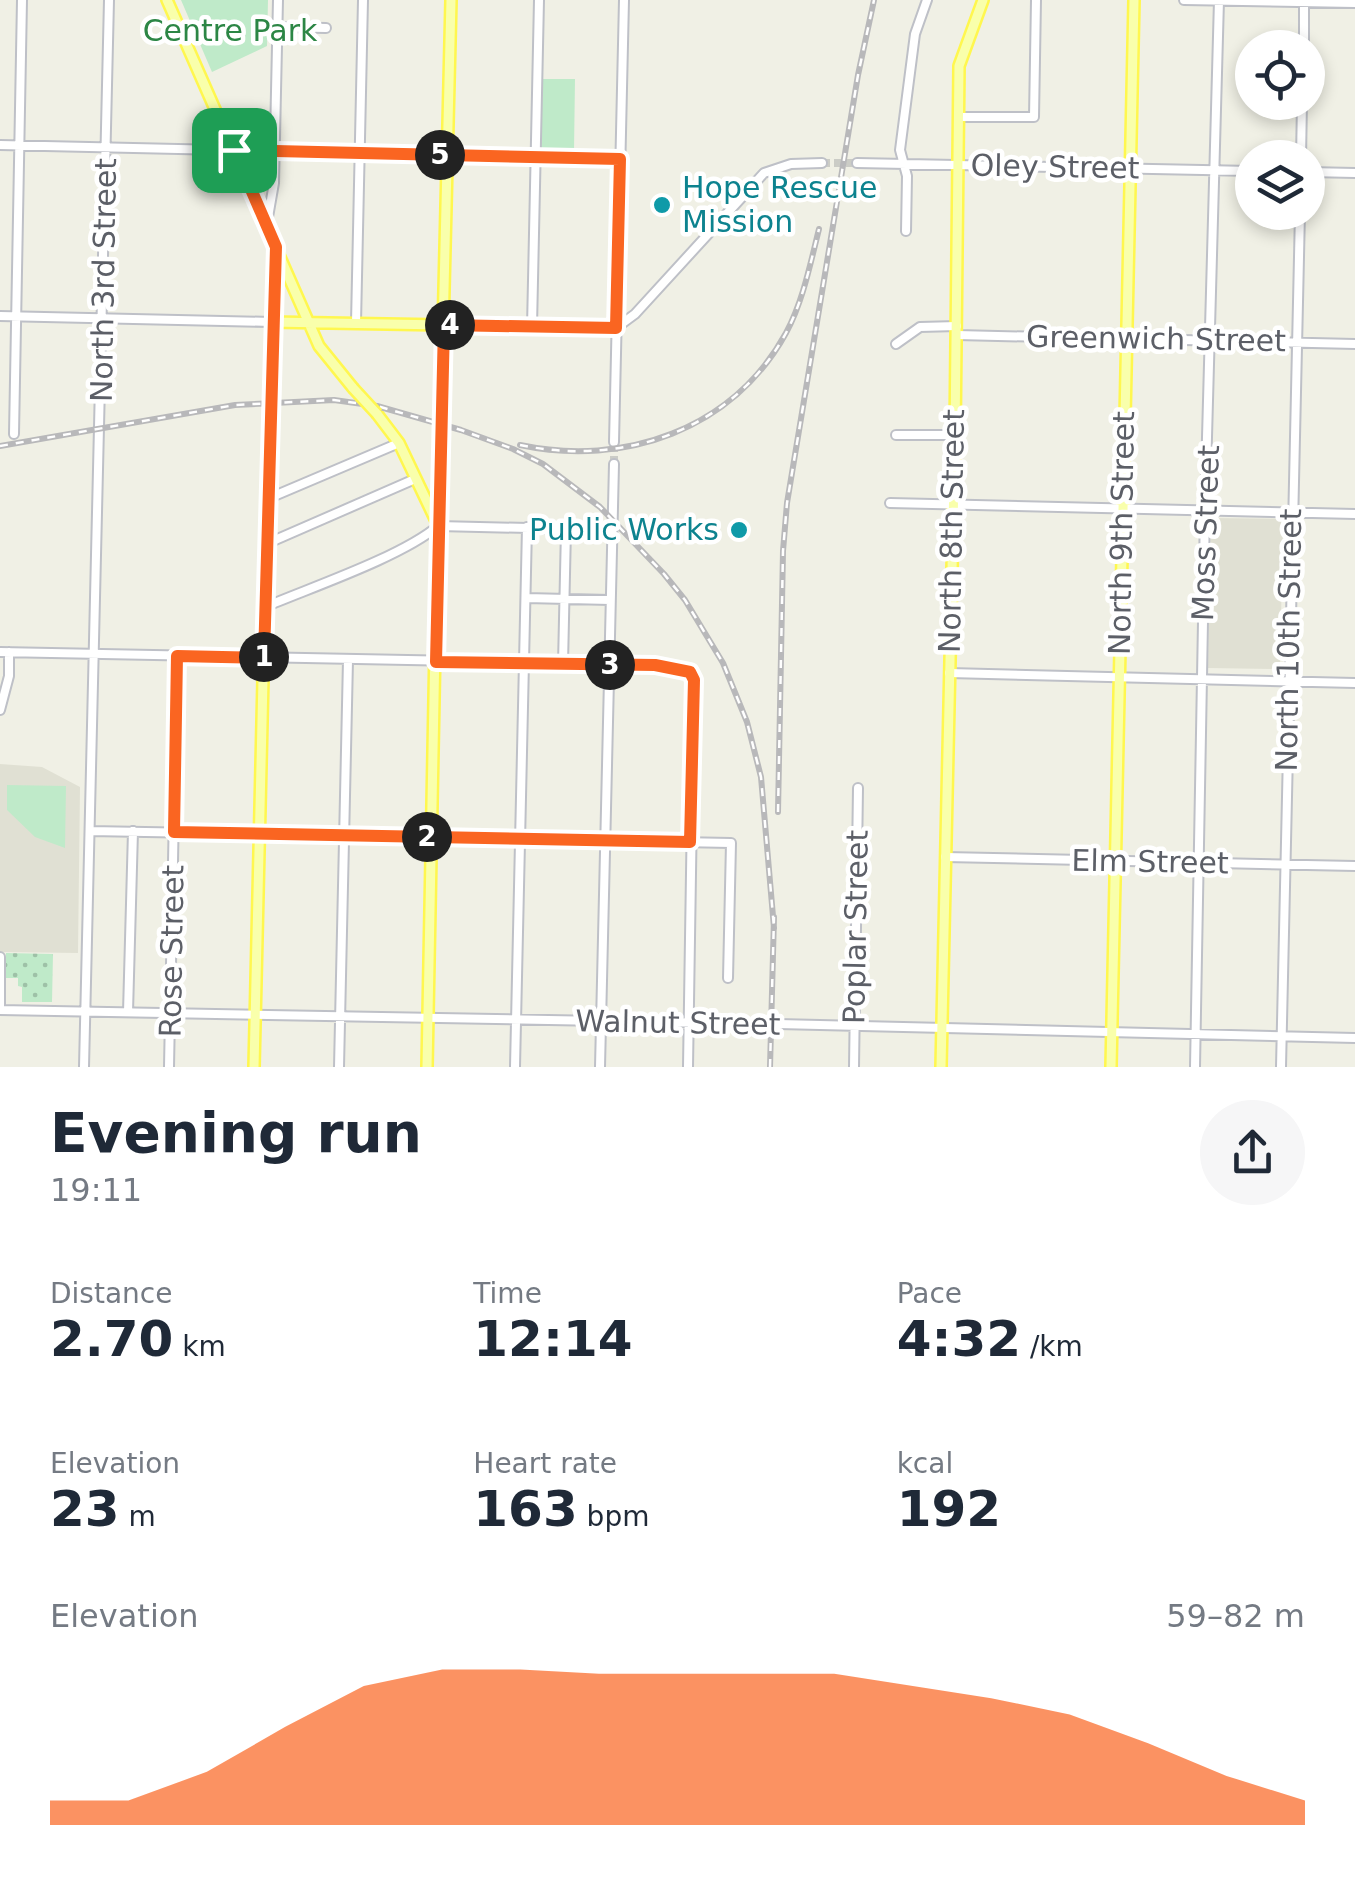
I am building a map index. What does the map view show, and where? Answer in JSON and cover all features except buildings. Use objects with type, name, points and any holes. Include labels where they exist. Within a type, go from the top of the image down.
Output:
[{"type":"main road","points":[[167,0],[328,360],[399,443],[438,526]]},
{"type":"main road","points":[[427,1067],[451,0]]},
{"type":"main road","name":"North 8th Street","points":[[941,1067],[959,66],[983,0]]},
{"type":"main road","name":"North 9th Street","points":[[1111,1067],[1134,0]]},
{"type":"main road","points":[[254,1067],[276,247]]},
{"type":"main road","points":[[271,322],[444,325]]},
{"type":"street","points":[[14,434],[22,0]]},
{"type":"street","name":"North 3rd Street","points":[[86,1012],[110,0]]},
{"type":"street","points":[[266,223],[274,183],[278,0]]},
{"type":"street","points":[[356,323],[363,0]]},
{"type":"street","points":[[532,327],[539,0]]},
{"type":"street","points":[[614,442],[624,0]]},
{"type":"street","points":[[906,231],[907,176],[900,150],[915,34],[927,0]]},
{"type":"street","points":[[958,118],[1034,116],[1036,0]]},
{"type":"street","points":[[1184,0],[1355,3]]},
{"type":"street","name":"Moss Street","points":[[1196,1067],[1219,0]]},
{"type":"street","points":[[1304,1],[1304,30]]},
{"type":"street","points":[[277,27],[326,28]]},
{"type":"street","points":[[0,145],[620,159]]},
{"type":"street","points":[[444,325],[616,328],[647,302],[764,173],[790,164],[822,163]]},
{"type":"street","name":"Oley Street","points":[[857,163],[1235,171]]},
{"type":"street","points":[[1325,172],[1355,173]]},
{"type":"street","name":"North 10th Street","points":[[1281,1067],[1299,230]]},
{"type":"street","points":[[0,316],[271,322]]},
{"type":"street","name":"Greenwich Street","points":[[896,344],[920,327],[1127,339],[1355,344]]},
{"type":"street","points":[[0,387],[14,388]]},
{"type":"street","points":[[896,435],[955,435]]},
{"type":"street","points":[[267,499],[399,443]]},
{"type":"street","points":[[600,1067],[614,464]]},
{"type":"street","points":[[266,544],[416,479]]},
{"type":"street","points":[[890,503],[1355,514]]},
{"type":"street","points":[[265,607],[426,536],[438,526],[612,530]]},
{"type":"street","points":[[515,1067],[526,528]]},
{"type":"street","points":[[563,664],[566,528]]},
{"type":"street","points":[[526,598],[610,600]]},
{"type":"street","points":[[0,710],[9,676],[4,652],[655,665],[684,669],[693,674],[688,1067]]},
{"type":"street","name":"Rose Street","points":[[169,1067],[177,656]]},
{"type":"street","points":[[339,1067],[348,660]]},
{"type":"street","points":[[949,673],[1355,683]]},
{"type":"street","name":"Poplar Street","points":[[854,1067],[858,788]]},
{"type":"street","points":[[90,830],[730,843],[728,978]]},
{"type":"street","points":[[128,1012],[133,831]]},
{"type":"street","name":"Elm Street","points":[[945,856],[1355,866]]},
{"type":"street","points":[[0,1010],[1,957]]},
{"type":"street","name":"Walnut Street","points":[[0,1010],[1355,1038]]},
{"type":"street","points":[[84,1067],[86,1012]]},
{"type":"shaded area","points":[[1211,518],[1283,519],[1280,669],[1208,668]]},
{"type":"shaded area","points":[[0,764],[42,767],[80,787],[78,953],[0,952]]},
{"type":"green space","name":"Centre Park","points":[[181,0],[268,0],[267,46],[212,72]]},
{"type":"green space","points":[[540,79],[575,79],[574,151],[539,151]]},
{"type":"green space","points":[[7,785],[66,786],[65,848],[35,837],[7,810]]},
{"type":"green space","points":[[6,953],[53,954],[52,1002],[22,1002],[18,978],[5,978]]},
{"type":"tunnel","points":[[822,163],[857,163]]},
{"type":"tunnel","points":[[614,442],[614,464]]},
{"type":"railway","points":[[778,812],[787,503],[874,0]]},
{"type":"railway","points":[[520,445],[559,450],[636,445],[672,434],[737,395],[764,367],[792,321],[819,229]]},
{"type":"railway","points":[[0,446],[235,405],[334,400],[377,406],[461,430],[543,464],[600,507],[664,574],[685,600],[723,663],[747,722],[761,777],[774,928]]},
{"type":"railway","points":[[770,1067],[774,917]]},
{"type":"place","name":"Hope Rescue Mission","points":[[662,205]]},
{"type":"place","name":"Public Works","points":[[739,530]]},
{"type":"route","points":[[234,150],[620,159],[616,328],[444,325],[436,662],[655,665],[693,674],[690,842],[174,832],[177,656],[264,658],[276,247],[234,150]]}]
